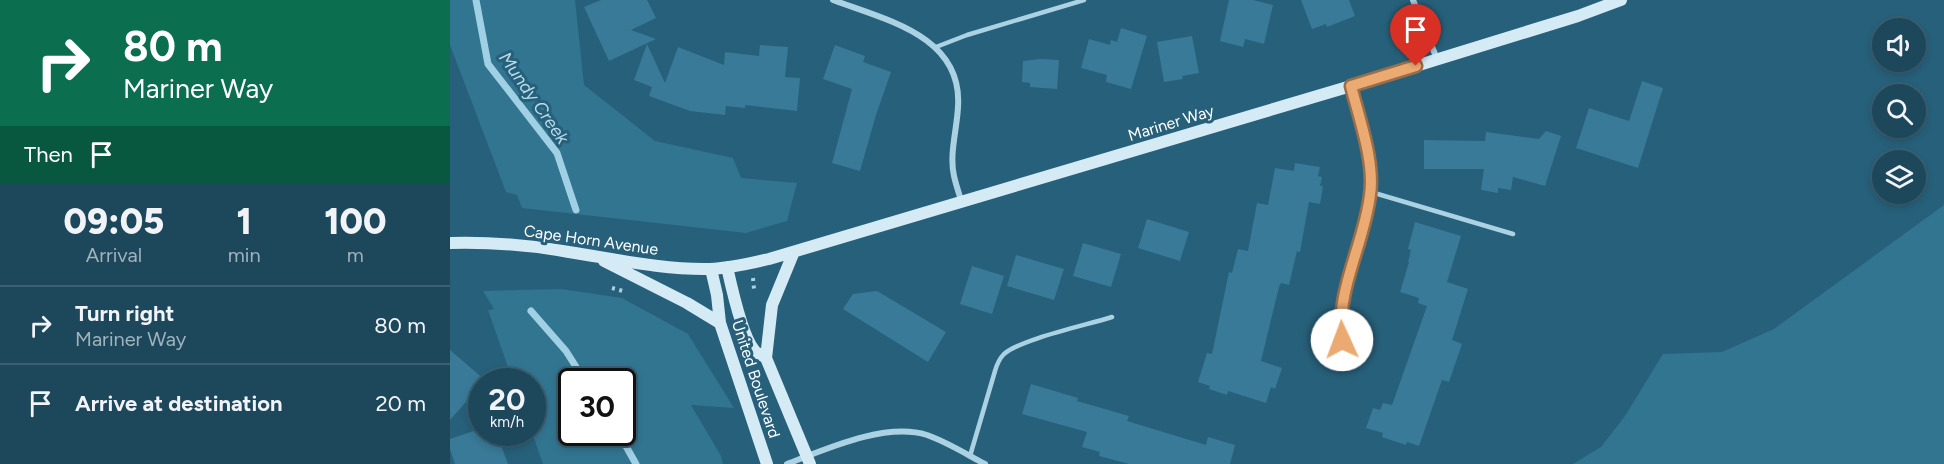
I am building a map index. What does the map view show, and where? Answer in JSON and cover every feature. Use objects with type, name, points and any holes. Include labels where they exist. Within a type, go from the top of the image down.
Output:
[{"type":"main road","name":"Mariner Way","points":[[727,267],[793,254],[1437,60],[1569,19],[1621,0]]},
{"type":"main road","name":"Cape Horn Avenue","points":[[450,243],[512,245],[665,267],[727,267]]},
{"type":"main road","points":[[765,358],[772,305],[793,254]]},
{"type":"main road","points":[[592,255],[687,303],[720,323]]},
{"type":"main road","name":"United Boulevard","points":[[727,267],[748,338],[754,350],[765,358],[808,460]]},
{"type":"main road","name":"United Boulevard","points":[[711,268],[720,323],[767,464]]},
{"type":"street","points":[[833,0],[910,29],[936,47],[949,65],[958,92],[953,175],[962,203]]},
{"type":"street","points":[[1413,0],[1437,60]]},
{"type":"street","points":[[1342,340],[1341,318],[1344,292],[1371,192],[1369,166],[1351,86]]},
{"type":"street","points":[[787,464],[808,460],[860,439],[900,432],[927,435],[985,464]]},
{"type":"lane","points":[[936,47],[967,34],[1084,0]]},
{"type":"lane","points":[[1371,192],[1513,234]]},
{"type":"lane","points":[[970,456],[995,370],[1005,353],[1024,343],[1112,317]]},
{"type":"path","points":[[753,278],[754,289]]},
{"type":"shaded area","points":[[450,0],[575,0],[584,85],[655,141],[733,158],[741,178],[797,183],[787,221],[746,233],[522,208],[517,195],[506,192],[450,45]]},
{"type":"shaded area","points":[[1944,205],[1944,464],[1573,464],[1601,447],[1625,416],[1663,354],[1722,352],[1774,329]]},
{"type":"shaded area","points":[[561,289],[622,298],[688,334],[734,408],[691,405],[721,456],[723,464],[543,464],[537,446],[546,446],[546,368],[508,368],[488,310],[494,309],[483,291]]},
{"type":"building","points":[[601,0],[647,0],[656,18],[631,30],[656,39],[609,61],[584,7]]},
{"type":"building","points":[[1229,0],[1253,0],[1273,5],[1264,44],[1245,39],[1243,47],[1220,41]]},
{"type":"building","points":[[1301,0],[1349,0],[1355,16],[1327,27],[1326,24],[1312,29]]},
{"type":"building","points":[[1121,28],[1147,36],[1131,89],[1106,82],[1107,75],[1081,68],[1089,39],[1110,45],[1111,40],[1117,42]]},
{"type":"building","points":[[1192,36],[1199,73],[1182,76],[1183,79],[1164,82],[1157,42]]},
{"type":"building","points":[[647,44],[665,83],[678,47],[724,65],[725,52],[759,56],[760,45],[788,47],[785,77],[800,78],[797,111],[745,105],[745,108],[726,106],[725,115],[690,111],[649,96],[652,87],[634,80]]},
{"type":"building","points":[[835,45],[865,56],[863,62],[891,72],[860,171],[832,163],[852,89],[823,79]]},
{"type":"building","points":[[1059,60],[1057,89],[1030,87],[1030,83],[1022,82],[1023,61]]},
{"type":"building","points":[[1642,81],[1663,88],[1638,168],[1576,148],[1589,108],[1629,121]]},
{"type":"building","points":[[1546,131],[1561,136],[1545,186],[1513,177],[1511,190],[1498,188],[1498,193],[1481,190],[1484,169],[1424,169],[1424,140],[1485,141],[1486,132],[1539,139]]},
{"type":"building","points":[[1295,163],[1320,167],[1318,176],[1322,177],[1320,186],[1323,186],[1320,204],[1309,202],[1300,252],[1297,251],[1289,285],[1281,283],[1279,287],[1261,361],[1282,368],[1275,389],[1271,387],[1266,403],[1228,391],[1227,395],[1209,389],[1210,386],[1198,382],[1207,353],[1212,354],[1229,272],[1232,273],[1238,249],[1248,251],[1257,203],[1268,205],[1275,168],[1294,171]]},
{"type":"building","points":[[1147,219],[1189,232],[1180,261],[1138,248]]},
{"type":"building","points":[[1415,222],[1461,236],[1447,282],[1468,289],[1452,340],[1462,344],[1449,382],[1442,380],[1419,446],[1407,442],[1406,445],[1382,437],[1383,433],[1366,428],[1373,408],[1380,410],[1383,403],[1392,405],[1427,306],[1418,303],[1419,298],[1400,292],[1409,262],[1411,250],[1408,249]]},
{"type":"building","points":[[1083,243],[1121,254],[1111,287],[1073,276]]},
{"type":"building","points":[[1016,255],[1064,269],[1054,300],[1007,286]]},
{"type":"building","points":[[972,266],[1004,276],[992,314],[960,304]]},
{"type":"building","points":[[877,291],[946,332],[928,362],[843,309],[853,294]]},
{"type":"building","points":[[450,350],[471,368],[468,368],[468,400],[450,420]]},
{"type":"building","points":[[1031,384],[1078,398],[1077,401],[1129,416],[1127,421],[1206,445],[1208,437],[1235,445],[1230,464],[1129,464],[1099,456],[1100,452],[1082,447],[1087,432],[1022,414]]},
{"type":"building","points":[[468,433],[468,446],[501,446],[508,464],[455,464],[450,449],[450,439]]},
{"type":"waterway","name":"Mundy Creek","points":[[476,0],[488,64],[557,153],[576,210]]},
{"type":"waterway","name":"Mundy Creek","points":[[531,311],[566,351],[577,368]]},
{"type":"waterway","name":"Mundy Creek","points":[[626,446],[636,464]]},
{"type":"route","points":[[1342,340],[1341,318],[1344,292],[1371,192],[1369,166],[1351,86],[1416,66]]}]
